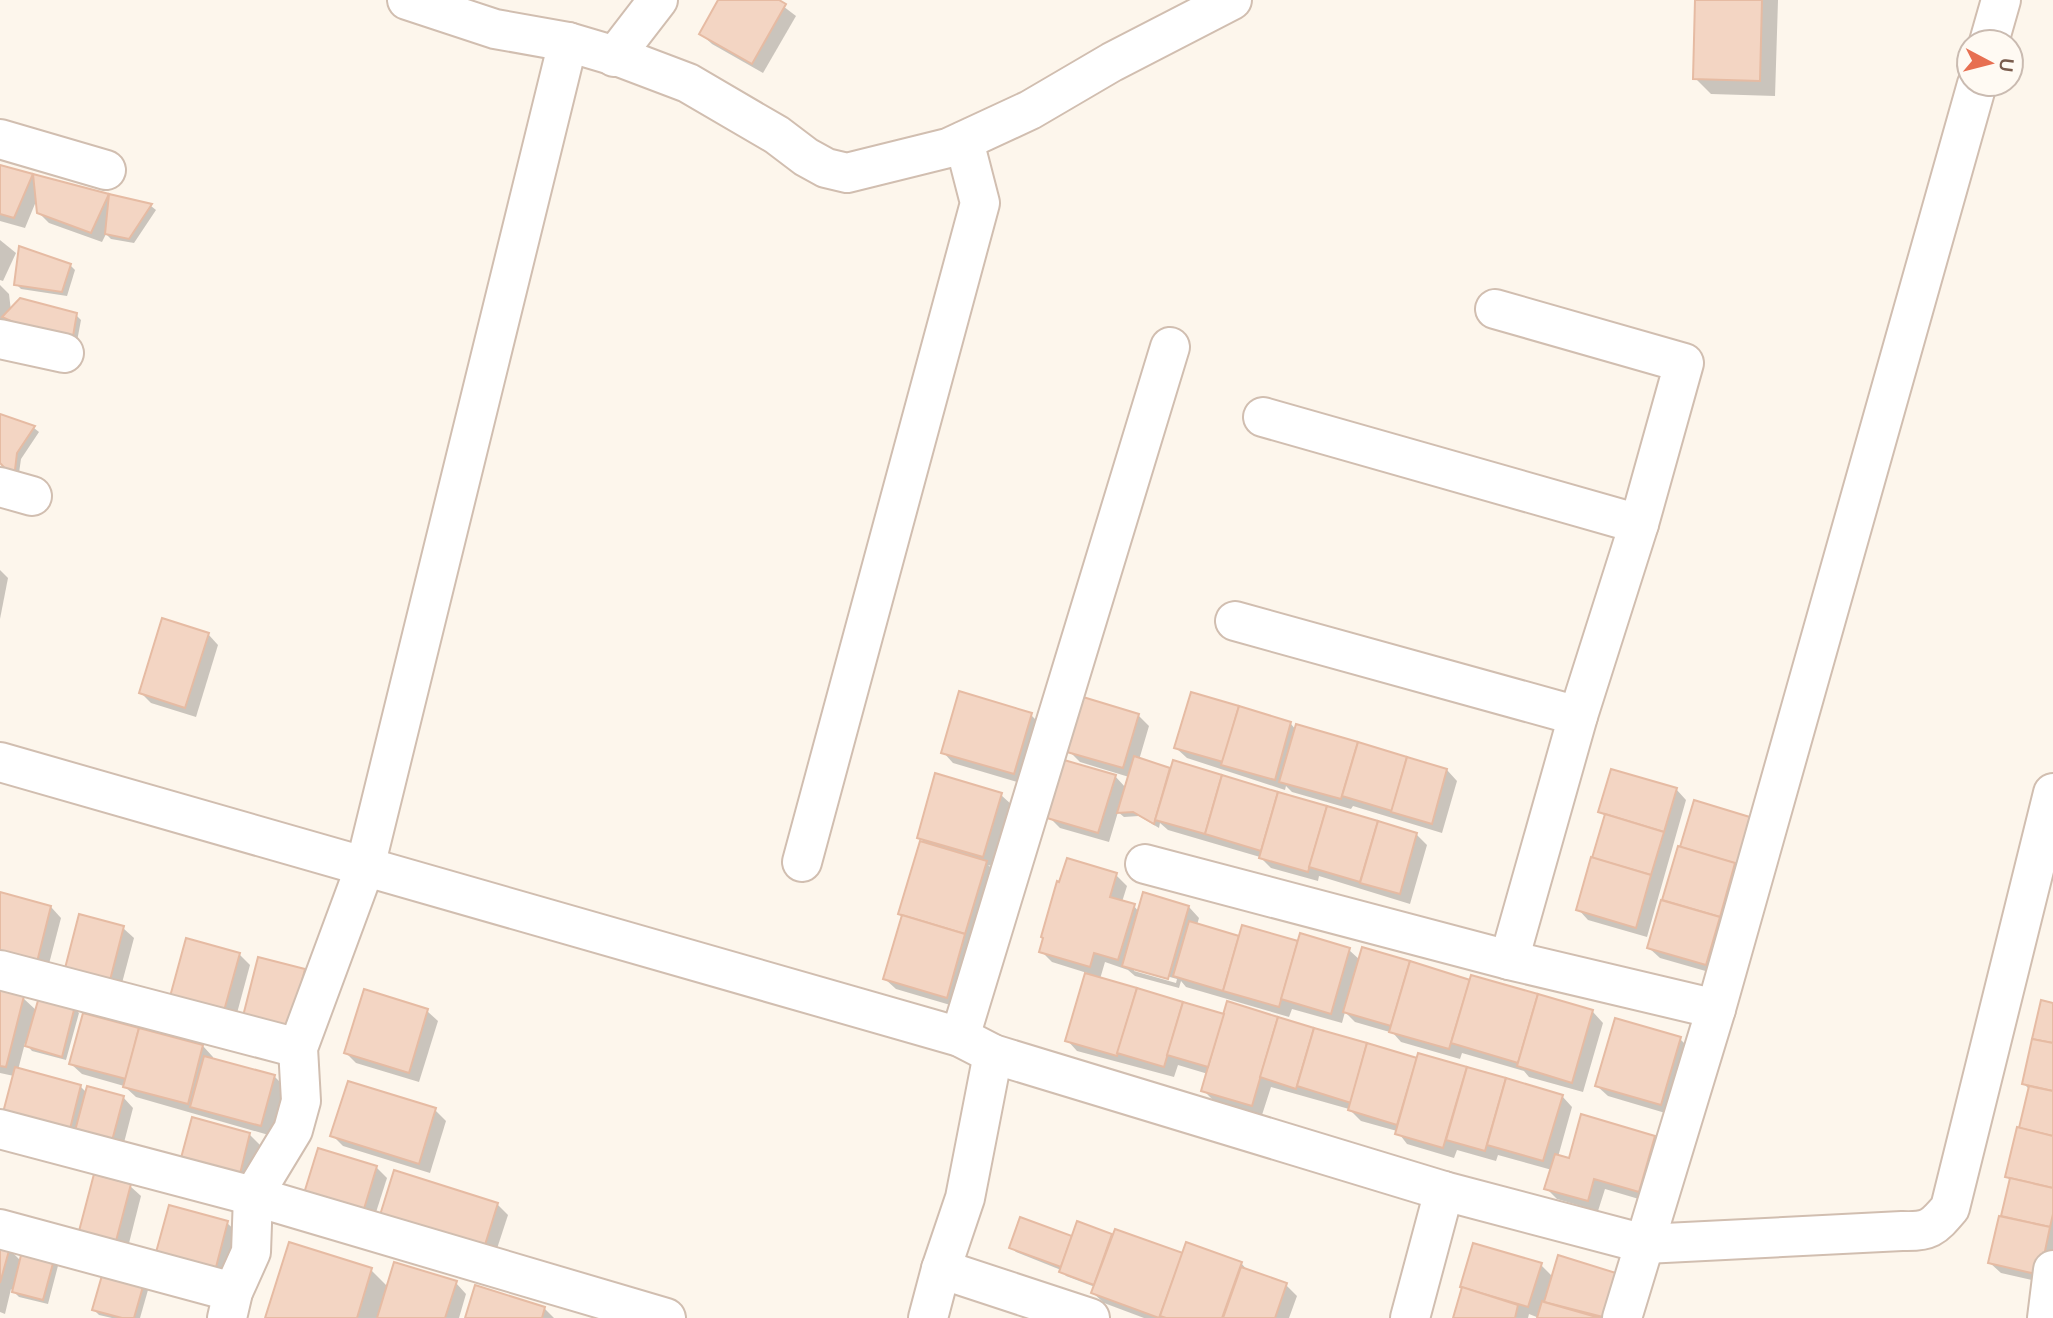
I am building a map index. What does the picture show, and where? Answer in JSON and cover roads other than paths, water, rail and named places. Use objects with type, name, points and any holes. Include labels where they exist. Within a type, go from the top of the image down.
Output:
[{"type":"street","points":[[407,0],[495,29],[568,42],[688,83],[777,135],[806,157],[826,168],[847,173],[948,148],[964,141],[1030,110],[1112,62],[1232,0]]},
{"type":"street","points":[[614,57],[658,0]]},
{"type":"street","points":[[1993,28],[2001,0]]},
{"type":"street","points":[[0,1229],[230,1305],[251,1252],[253,1196],[293,1130],[301,1101],[298,1048],[365,867],[568,42]]},
{"type":"street","points":[[1622,1318],[1716,1009],[1973,98]]},
{"type":"street","points":[[0,139],[106,170]]},
{"type":"street","points":[[802,862],[980,203],[964,141]]},
{"type":"street","points":[[1495,309],[1684,363],[1639,524],[1578,716],[1508,960]]},
{"type":"street","points":[[0,339],[64,353]]},
{"type":"street","points":[[928,1318],[940,1269],[965,1198],[976,1046],[1170,347]]},
{"type":"street","points":[[1264,417],[1639,524]]},
{"type":"street","points":[[1236,621],[1578,716]]},
{"type":"street","points":[[0,762],[976,1046],[1444,1191],[1645,1244],[1902,1230],[1924,1232],[1936,1224],[1950,1208],[2053,793]]},
{"type":"street","points":[[1145,864],[1508,960],[1716,1009]]},
{"type":"street","points":[[0,970],[298,1048]]},
{"type":"street","points":[[0,1129],[253,1196],[666,1318]]},
{"type":"street","points":[[1410,1318],[1444,1191]]},
{"type":"street","points":[[940,1269],[1090,1318]]},
{"type":"street","points":[[2046,1318],[2053,1270]]}]
